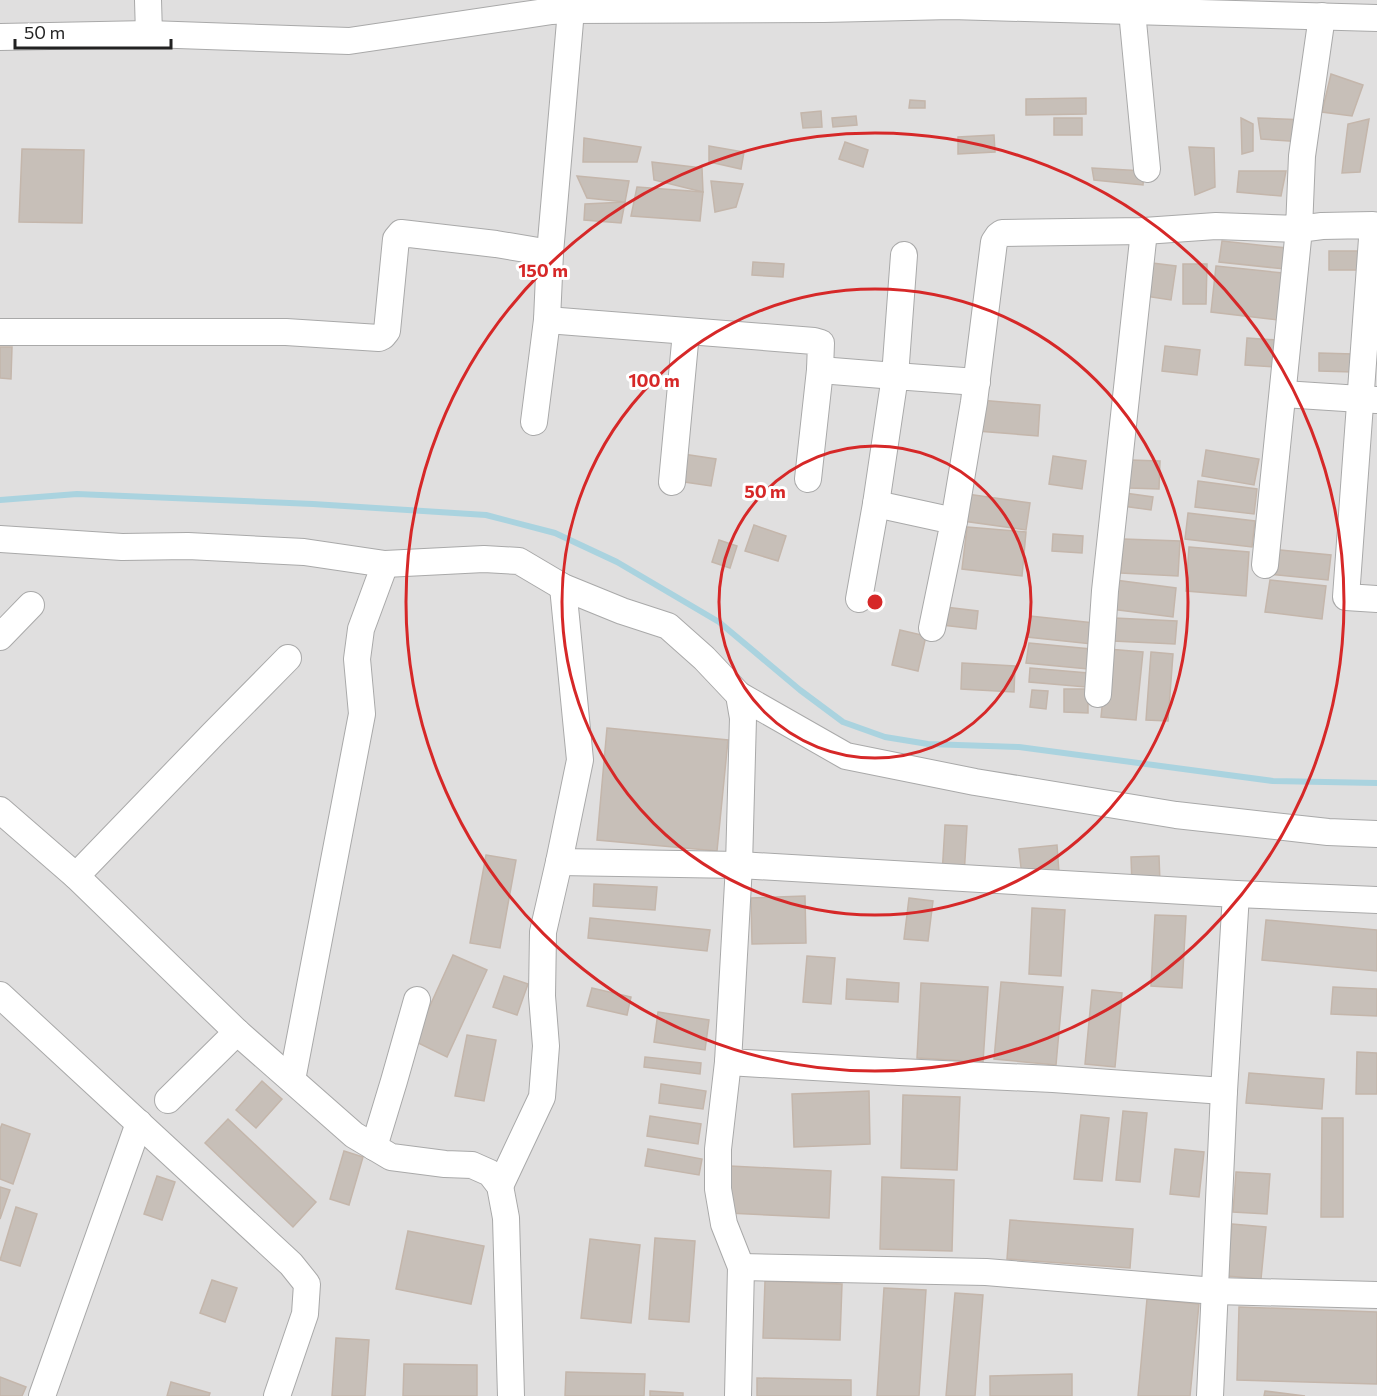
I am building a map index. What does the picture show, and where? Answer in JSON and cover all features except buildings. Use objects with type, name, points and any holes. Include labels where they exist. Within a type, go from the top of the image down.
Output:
[{"type":"street","points":[[148,0],[149,34]]},
{"type":"street","points":[[0,38],[149,34],[349,41],[467,12],[824,4],[1132,11],[1274,7],[1322,16],[1377,18]]},
{"type":"street","points":[[534,422],[547,320],[550,253],[571,10]]},
{"type":"street","points":[[1132,11],[1147,169]]},
{"type":"street","points":[[1265,565],[1299,229],[1302,156],[1322,16]]},
{"type":"street","points":[[932,628],[954,520],[977,382],[994,242],[1002,233],[1143,231],[1216,226],[1299,229],[1375,225],[1369,400],[1346,597],[1377,599]]},
{"type":"street","points":[[1098,694],[1105,591],[1143,231]]},
{"type":"street","points":[[0,332],[286,332],[379,338],[387,331],[396,239],[401,233],[484,242],[550,253]]},
{"type":"street","points":[[859,599],[895,376],[904,255]]},
{"type":"street","points":[[547,320],[821,343],[808,479]]},
{"type":"street","points":[[672,482],[686,332]]},
{"type":"street","points":[[820,370],[977,382]]},
{"type":"street","points":[[1283,394],[1369,400]]},
{"type":"street","points":[[876,504],[954,520]]},
{"type":"street","points":[[0,539],[122,547],[188,546],[304,552],[385,564],[484,559],[519,561],[564,587],[622,611],[668,626],[704,658],[739,695],[846,756],[975,782],[1176,815],[1328,832],[1377,834]]},
{"type":"street","points":[[292,1080],[362,714],[357,659],[361,629],[385,564]]},
{"type":"street","points":[[500,1186],[542,1097],[546,1046],[542,996],[543,932],[580,760],[564,587]]},
{"type":"street","points":[[0,637],[31,605]]},
{"type":"street","points":[[76,876],[288,658]]},
{"type":"street","points":[[738,1396],[741,1267],[724,1224],[718,1189],[718,1149],[728,1062],[739,865],[744,718],[739,695]]},
{"type":"street","points":[[0,810],[76,876],[237,1032],[354,1135],[392,1157],[472,1165],[490,1173],[500,1186],[506,1218],[511,1396]]},
{"type":"street","points":[[559,862],[739,865],[1377,900]]},
{"type":"street","points":[[1210,1396],[1236,894]]},
{"type":"street","points":[[0,995],[291,1264],[307,1284],[305,1314],[277,1396]]},
{"type":"street","points":[[374,1147],[417,1000]]},
{"type":"street","points":[[168,1101],[237,1032]]},
{"type":"street","points":[[728,1062],[1053,1079],[1224,1091]]},
{"type":"street","points":[[42,1396],[139,1123]]},
{"type":"street","points":[[741,1267],[986,1272],[1215,1291],[1377,1295]]},
{"type":"shaded area","points":[[0,0],[1377,0],[1377,1396],[0,1396]]},
{"type":"waterway","points":[[0,500],[77,494],[313,504],[486,515],[555,533],[617,562],[719,622],[800,690],[843,722],[885,737],[928,744],[1019,747],[1273,781],[1377,783]]}]
